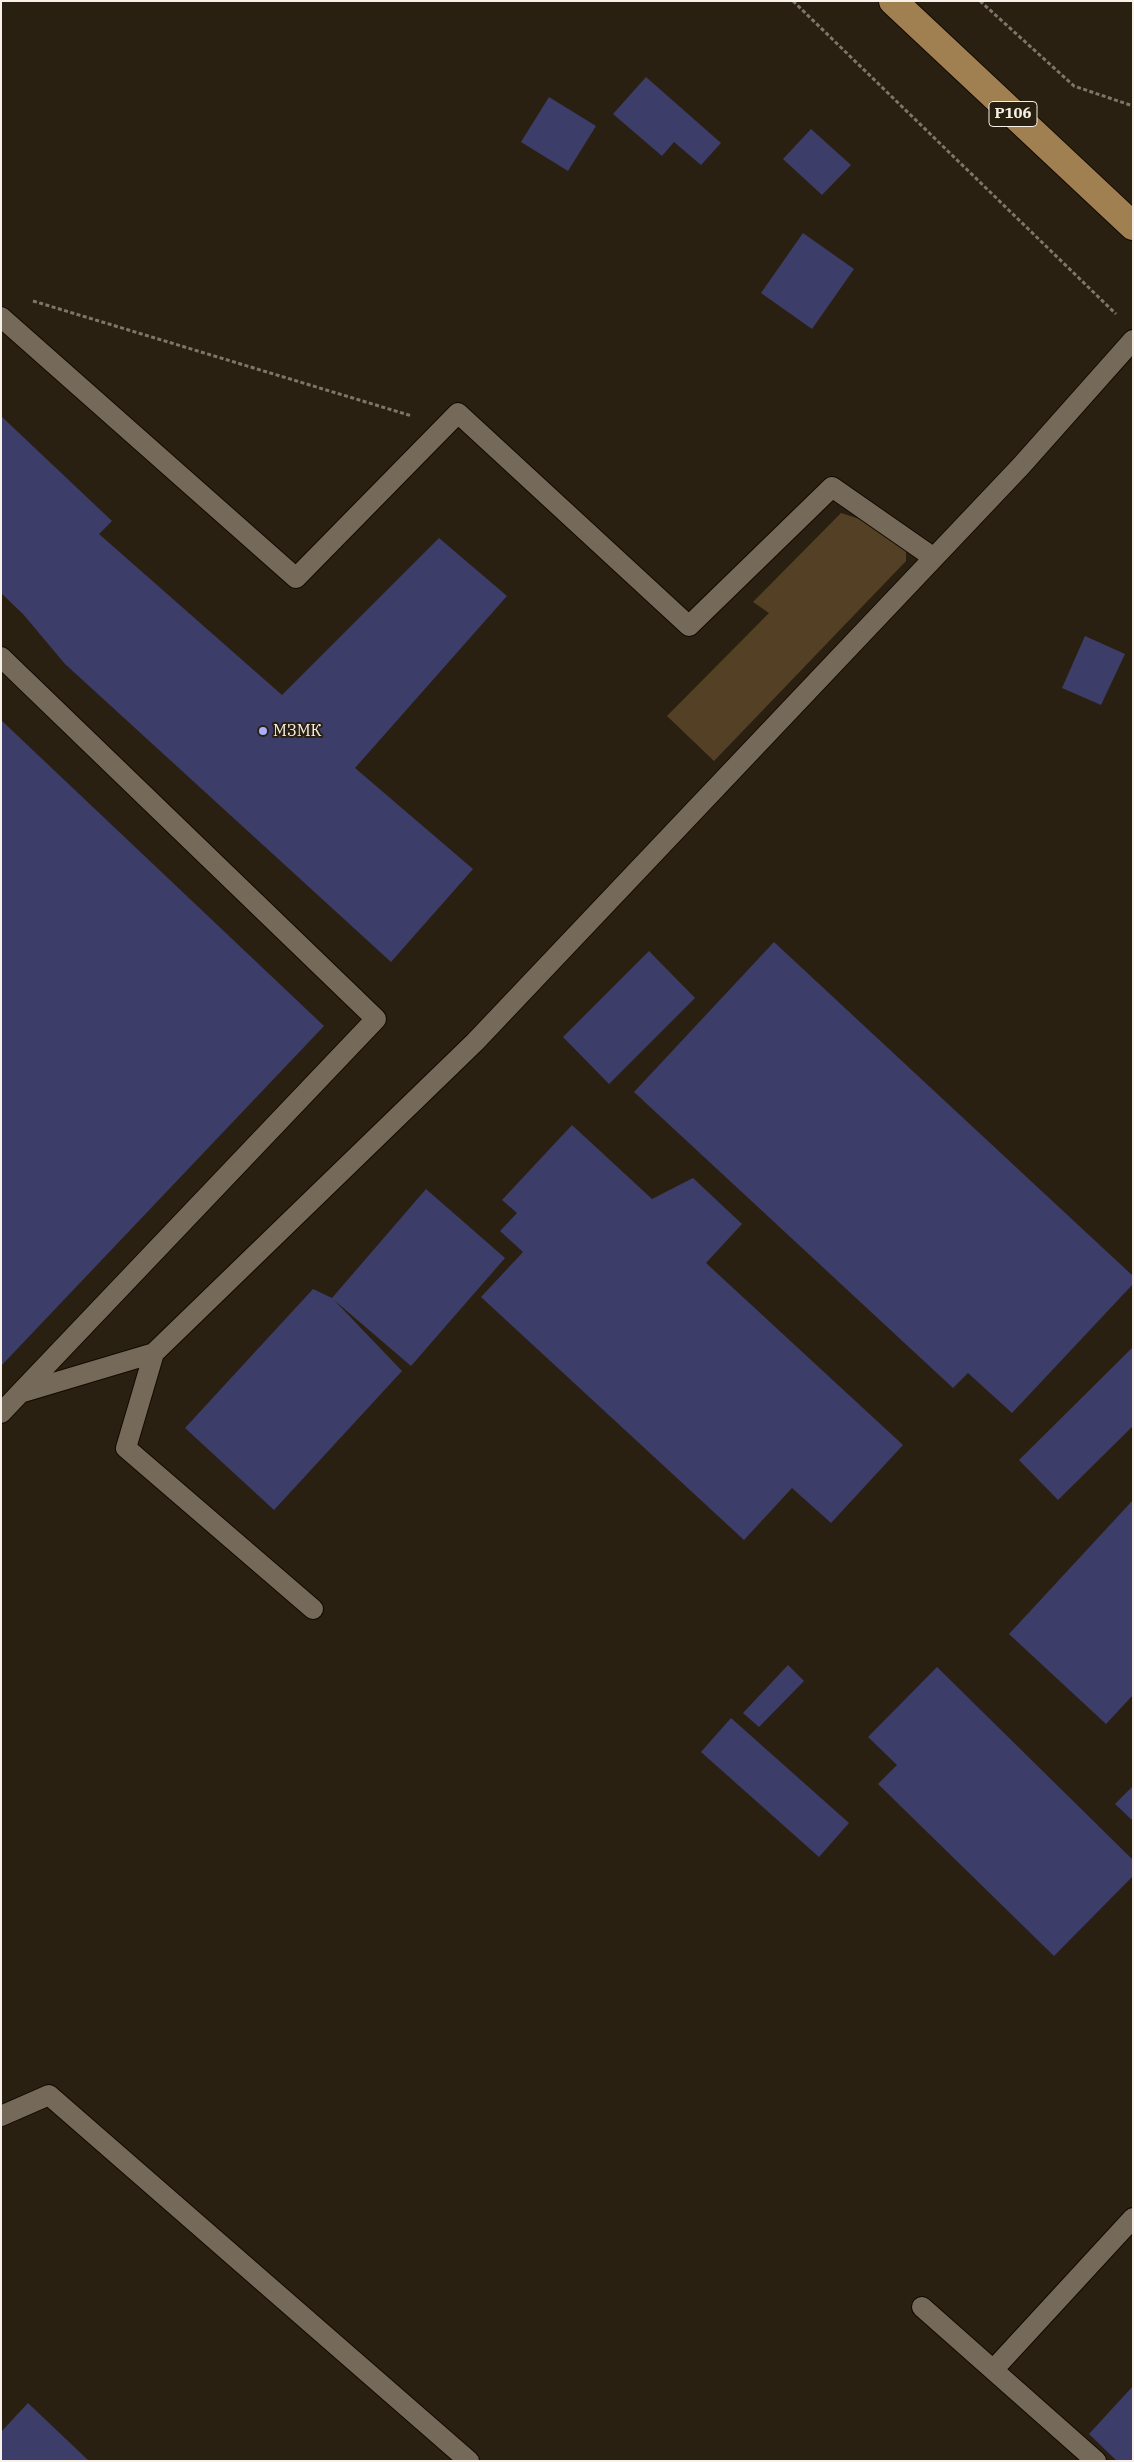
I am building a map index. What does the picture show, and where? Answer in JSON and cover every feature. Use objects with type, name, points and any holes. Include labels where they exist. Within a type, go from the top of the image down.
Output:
[{"type":"main road","name":"Р106","points":[[893,1],[1133,226]]},
{"type":"lane","points":[[1,317],[296,578],[458,413],[689,626],[832,487],[934,558]]},
{"type":"lane","points":[[20,1392],[154,1353],[475,1042],[1021,466],[1133,340]]},
{"type":"lane","points":[[1,657],[376,1019],[1,1413]]},
{"type":"lane","points":[[154,1353],[126,1448],[313,1609]]},
{"type":"lane","points":[[1,2116],[49,2095],[469,2461]]},
{"type":"lane","points":[[994,2369],[1133,2218]]},
{"type":"lane","points":[[922,2307],[1096,2461]]},
{"type":"path","points":[[792,1],[1118,317]]},
{"type":"path","points":[[980,1],[1074,86],[1133,106]]},
{"type":"path","points":[[30,300],[446,426]]},
{"type":"shaded area","points":[[841,513],[875,524],[906,551],[906,561],[714,761],[667,716],[769,613],[753,602]]},
{"type":"building","points":[[646,77],[721,143],[701,165],[674,142],[662,156],[613,114]]},
{"type":"building","points":[[549,97],[596,126],[568,171],[521,142]]},
{"type":"building","points":[[811,129],[851,165],[822,195],[783,159]]},
{"type":"building","points":[[803,233],[854,269],[812,329],[761,293]]},
{"type":"building","name":"МЗМК","points":[[1,416],[112,521],[99,534],[282,695],[439,538],[507,596],[355,768],[473,869],[391,962],[65,664],[23,614],[1,593]]},
{"type":"building","points":[[1085,636],[1125,654],[1101,705],[1062,688]]},
{"type":"building","points":[[1,720],[324,1026],[1,1366]]},
{"type":"building","points":[[774,942],[1133,1276],[1133,1284],[1012,1413],[968,1373],[953,1388],[634,1092]]},
{"type":"building","points":[[649,951],[695,998],[609,1084],[563,1037]]},
{"type":"building","points":[[572,1125],[652,1199],[693,1178],[742,1224],[706,1263],[903,1445],[831,1523],[792,1488],[744,1540],[481,1297],[523,1252],[500,1231],[517,1213],[502,1200]]},
{"type":"building","points":[[426,1189],[505,1258],[411,1366],[334,1300],[402,1371],[274,1510],[185,1428],[313,1289],[332,1298]]},
{"type":"building","points":[[1133,1347],[1133,1426],[1058,1500],[1019,1460]]},
{"type":"building","points":[[1133,1500],[1133,1695],[1106,1724],[1009,1634]]},
{"type":"building","points":[[788,1665],[804,1681],[759,1727],[743,1713]]},
{"type":"building","points":[[937,1667],[1133,1860],[1133,1876],[1054,1956],[878,1784],[897,1765],[868,1737]]},
{"type":"building","points":[[731,1718],[849,1823],[819,1857],[701,1752]]},
{"type":"building","points":[[1133,1786],[1133,1821],[1115,1804]]},
{"type":"building","points":[[1133,2386],[1133,2461],[1117,2461],[1089,2434]]},
{"type":"building","points":[[28,2403],[89,2461],[1,2461],[1,2432]]},
{"type":"place","name":"МЗМК","points":[[263,731]]}]
